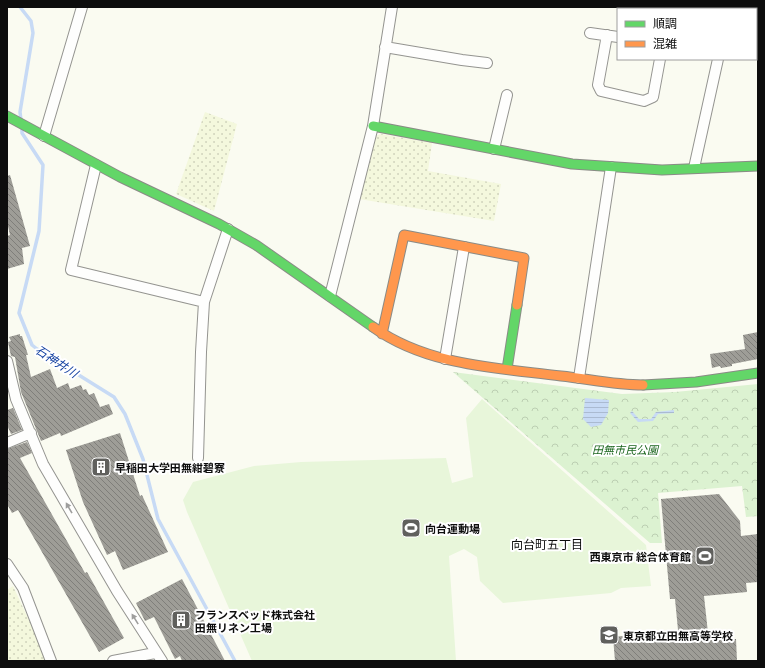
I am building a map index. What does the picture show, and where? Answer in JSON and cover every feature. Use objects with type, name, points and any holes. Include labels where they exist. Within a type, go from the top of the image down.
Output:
[{"type":"street","points":[[44,136],[82,7]]},
{"type":"street","points":[[330,296],[372,126],[392,7]]},
{"type":"street","points":[[590,33],[617,38]]},
{"type":"street","points":[[607,36],[598,85],[601,92],[644,101],[653,97],[660,60]]},
{"type":"street","points":[[385,47],[487,63]]},
{"type":"street","points":[[694,168],[718,60]]},
{"type":"street","points":[[494,149],[507,95]]},
{"type":"street","points":[[9,117],[96,165],[228,229],[256,245],[382,334],[399,344],[445,359],[507,369],[635,385],[673,383],[758,373]]},
{"type":"street","points":[[372,126],[572,164],[662,170],[758,166]]},
{"type":"street","points":[[96,165],[71,270],[204,302]]},
{"type":"street","points":[[579,378],[611,167]]},
{"type":"street","points":[[198,458],[204,302],[228,229]]},
{"type":"street","points":[[382,334],[404,235],[524,258],[507,369]]},
{"type":"street","points":[[445,359],[464,247]]},
{"type":"street","points":[[7,361],[12,400],[31,433],[43,464],[158,657],[113,661]]},
{"type":"street","points":[[7,443],[31,433]]},
{"type":"street","points":[[7,564],[23,588],[52,661]]},
{"type":"green space","points":[[205,112],[237,124],[214,211],[176,194]]},
{"type":"green space","points":[[381,134],[432,143],[428,171],[501,184],[494,221],[359,199],[375,136]]},
{"type":"green space","name":"田無市民公園","points":[[453,372],[622,394],[675,392],[758,384],[758,516],[746,517],[742,486],[658,493],[662,543],[650,543]]},
{"type":"green space","name":"向台運動場","points":[[482,399],[646,545],[651,586],[621,588],[611,593],[503,603],[480,581],[477,557],[464,549],[449,556],[456,661],[252,661],[183,500],[193,482],[254,466],[301,462],[446,458],[452,483],[473,477],[466,418]]},
{"type":"green space","points":[[13,586],[48,661],[7,661],[7,590]]},
{"type":"water","points":[[585,398],[609,400],[608,413],[601,425],[591,427],[583,419]]},
{"type":"water","points":[[674,410],[674,413],[658,414],[653,421],[638,422],[630,413],[632,411],[639,419],[651,419],[656,412]]},
{"type":"building","points":[[10,175],[30,246],[22,248],[24,264],[7,269],[7,236],[10,235],[7,222],[7,176]]},
{"type":"building","points":[[758,332],[758,359],[732,364],[732,366],[712,368],[710,354],[745,349],[743,335]]},
{"type":"building","points":[[20,334],[28,355],[26,355],[31,377],[50,369],[57,388],[68,383],[70,389],[81,385],[83,390],[86,389],[89,395],[94,393],[100,407],[109,404],[113,414],[61,436],[60,433],[41,441],[21,392],[15,357],[11,356],[8,342],[11,341],[9,337]]},
{"type":"building","points":[[13,408],[22,430],[11,434],[7,425],[7,410]]},
{"type":"building","points":[[120,433],[140,496],[142,495],[168,552],[123,570],[115,551],[107,555],[83,502],[66,450]]},
{"type":"building","points":[[27,442],[32,453],[20,458],[85,573],[87,572],[124,638],[99,652],[18,510],[12,513],[7,504],[7,449]]},
{"type":"building","points":[[719,494],[740,521],[741,536],[758,534],[758,582],[746,583],[747,592],[704,596],[708,633],[719,632],[720,640],[736,639],[737,661],[615,661],[613,637],[678,630],[675,599],[670,599],[661,499]]},
{"type":"building","name":"フランスベッド株式会社 田無リネン工場","points":[[182,579],[225,661],[182,661],[180,656],[175,659],[154,617],[145,621],[136,603]]},
{"type":"waterway","name":"石神井川","points":[[20,7],[31,21],[33,33],[20,112],[21,120]]},
{"type":"waterway","name":"石神井川","points":[[22,128],[22,133],[43,165],[39,231],[19,313],[32,345],[114,397],[125,414],[143,459],[158,519],[235,661]]},
{"type":"traffic: fast","points":[[7,116],[120,177],[219,224],[256,245],[373,327]]},
{"type":"traffic: fast","points":[[373,126],[572,164],[662,170],[758,166]]},
{"type":"traffic: fast","points":[[507,369],[517,305]]},
{"type":"traffic: fast","points":[[643,385],[696,382],[758,373]]},
{"type":"traffic: slow","points":[[382,334],[404,235],[524,258],[517,305]]},
{"type":"traffic: slow","points":[[373,327],[394,340],[416,350],[440,358],[488,367],[612,383],[643,385]]},
{"type":"place","name":"早稲田大学田無紺碧寮","points":[[101,467]]},
{"type":"place","name":"向台運動場","points":[[411,528]]},
{"type":"place","name":"西東京市 総合体育館","points":[[705,556]]},
{"type":"place","name":"フランスベッド株式会社 田無リネン工場","points":[[181,620]]},
{"type":"place","name":"東京都立田無高等学校","points":[[609,635]]},
{"type":"district","name":"向台町五丁目","points":[[547,544]]}]
